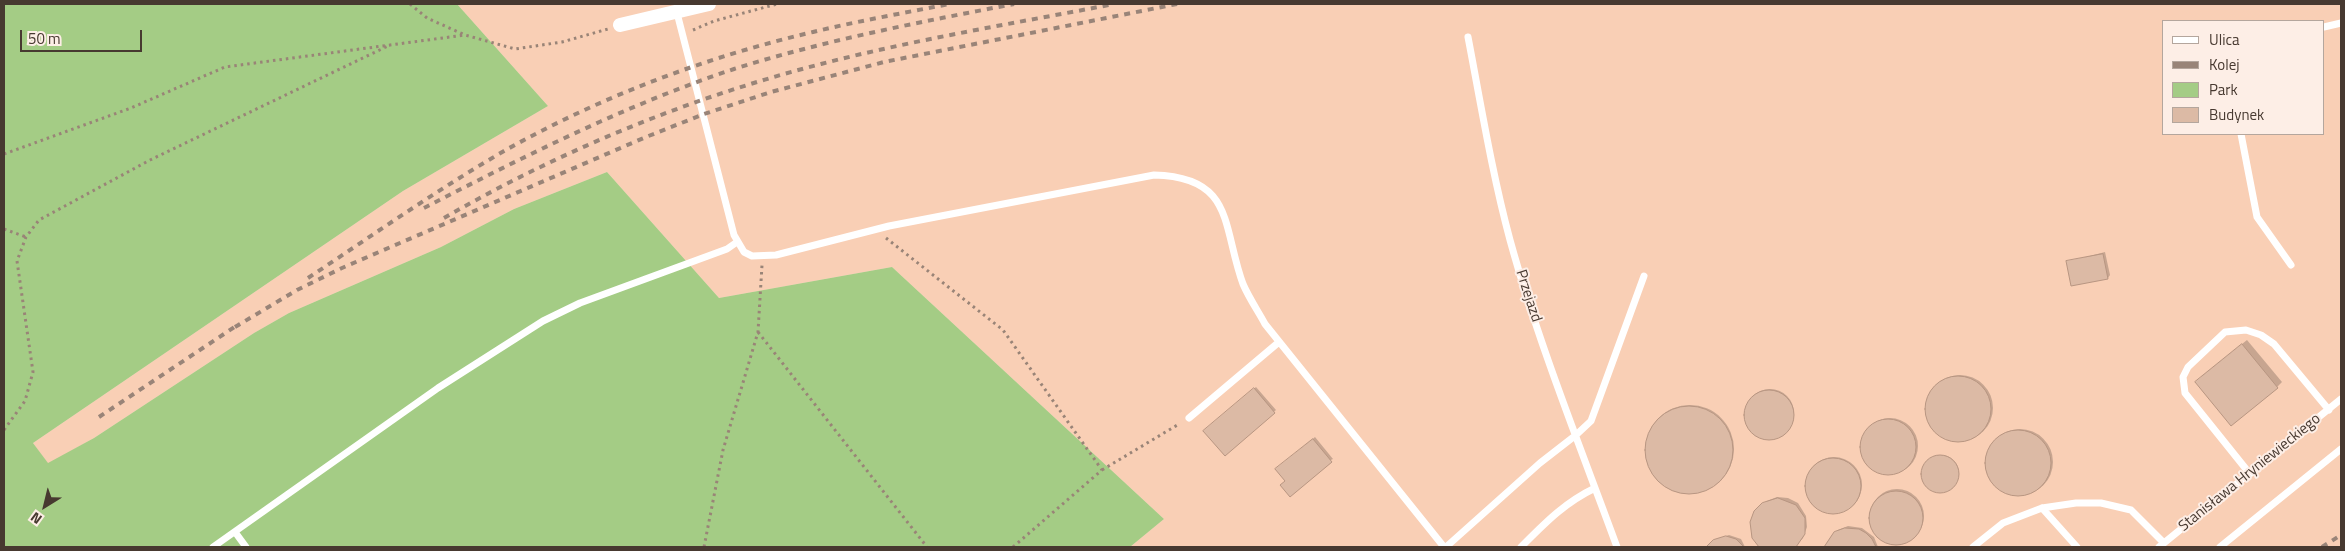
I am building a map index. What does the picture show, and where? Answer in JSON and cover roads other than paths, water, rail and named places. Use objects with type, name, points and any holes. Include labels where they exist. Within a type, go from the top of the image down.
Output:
[{"type":"street","points":[[620,25],[709,4]]},
{"type":"lane","points":[[676,12],[738,242],[744,252],[752,256],[776,255],[876,229],[1122,180],[1154,175],[1188,179],[1203,187],[1214,196],[1222,209],[1230,231],[1243,283],[1266,324],[1445,547],[1540,463],[1592,421],[1644,276]]},
{"type":"lane","points":[[2325,27],[2341,23]]},
{"type":"lane","name":"Przejazd","points":[[1468,37],[1493,172],[1510,240],[1527,296],[1617,547]]},
{"type":"lane","points":[[2242,135],[2256,217],[2291,265]]},
{"type":"lane","points":[[213,547],[438,388],[543,320],[580,303],[722,250],[738,242]]},
{"type":"lane","points":[[2250,474],[2184,393],[2182,384],[2188,366],[2225,332],[2246,330],[2261,335],[2274,344],[2329,410]]},
{"type":"lane","points":[[1188,418],[1279,342]]},
{"type":"lane","name":"Stanisława Hryniewieckiego","points":[[2161,545],[2341,400]]},
{"type":"lane","points":[[2220,547],[2341,449]]},
{"type":"lane","points":[[1521,547],[1562,507],[1595,488]]},
{"type":"lane","points":[[1973,547],[2003,524],[2042,508],[2076,503],[2101,504],[2131,510],[2161,545]]},
{"type":"lane","points":[[2042,508],[2077,547]]},
{"type":"lane","points":[[235,532],[246,547]]},
{"type":"railway","points":[[308,278],[430,197],[504,151],[540,131],[616,96],[694,66],[773,42],[847,24],[949,4]]},
{"type":"railway","points":[[424,208],[576,132],[694,83],[734,69],[838,40],[1014,4]]},
{"type":"railway","points":[[444,218],[489,193],[580,148],[627,128],[723,93],[821,64],[894,47],[1114,4]]},
{"type":"railway","points":[[235,327],[297,290],[342,268],[646,137],[704,114],[771,92],[884,62],[1177,4]]},
{"type":"railway","points":[[99,417],[239,324]]},
{"type":"railway","points":[[2322,547],[2341,535]]}]
